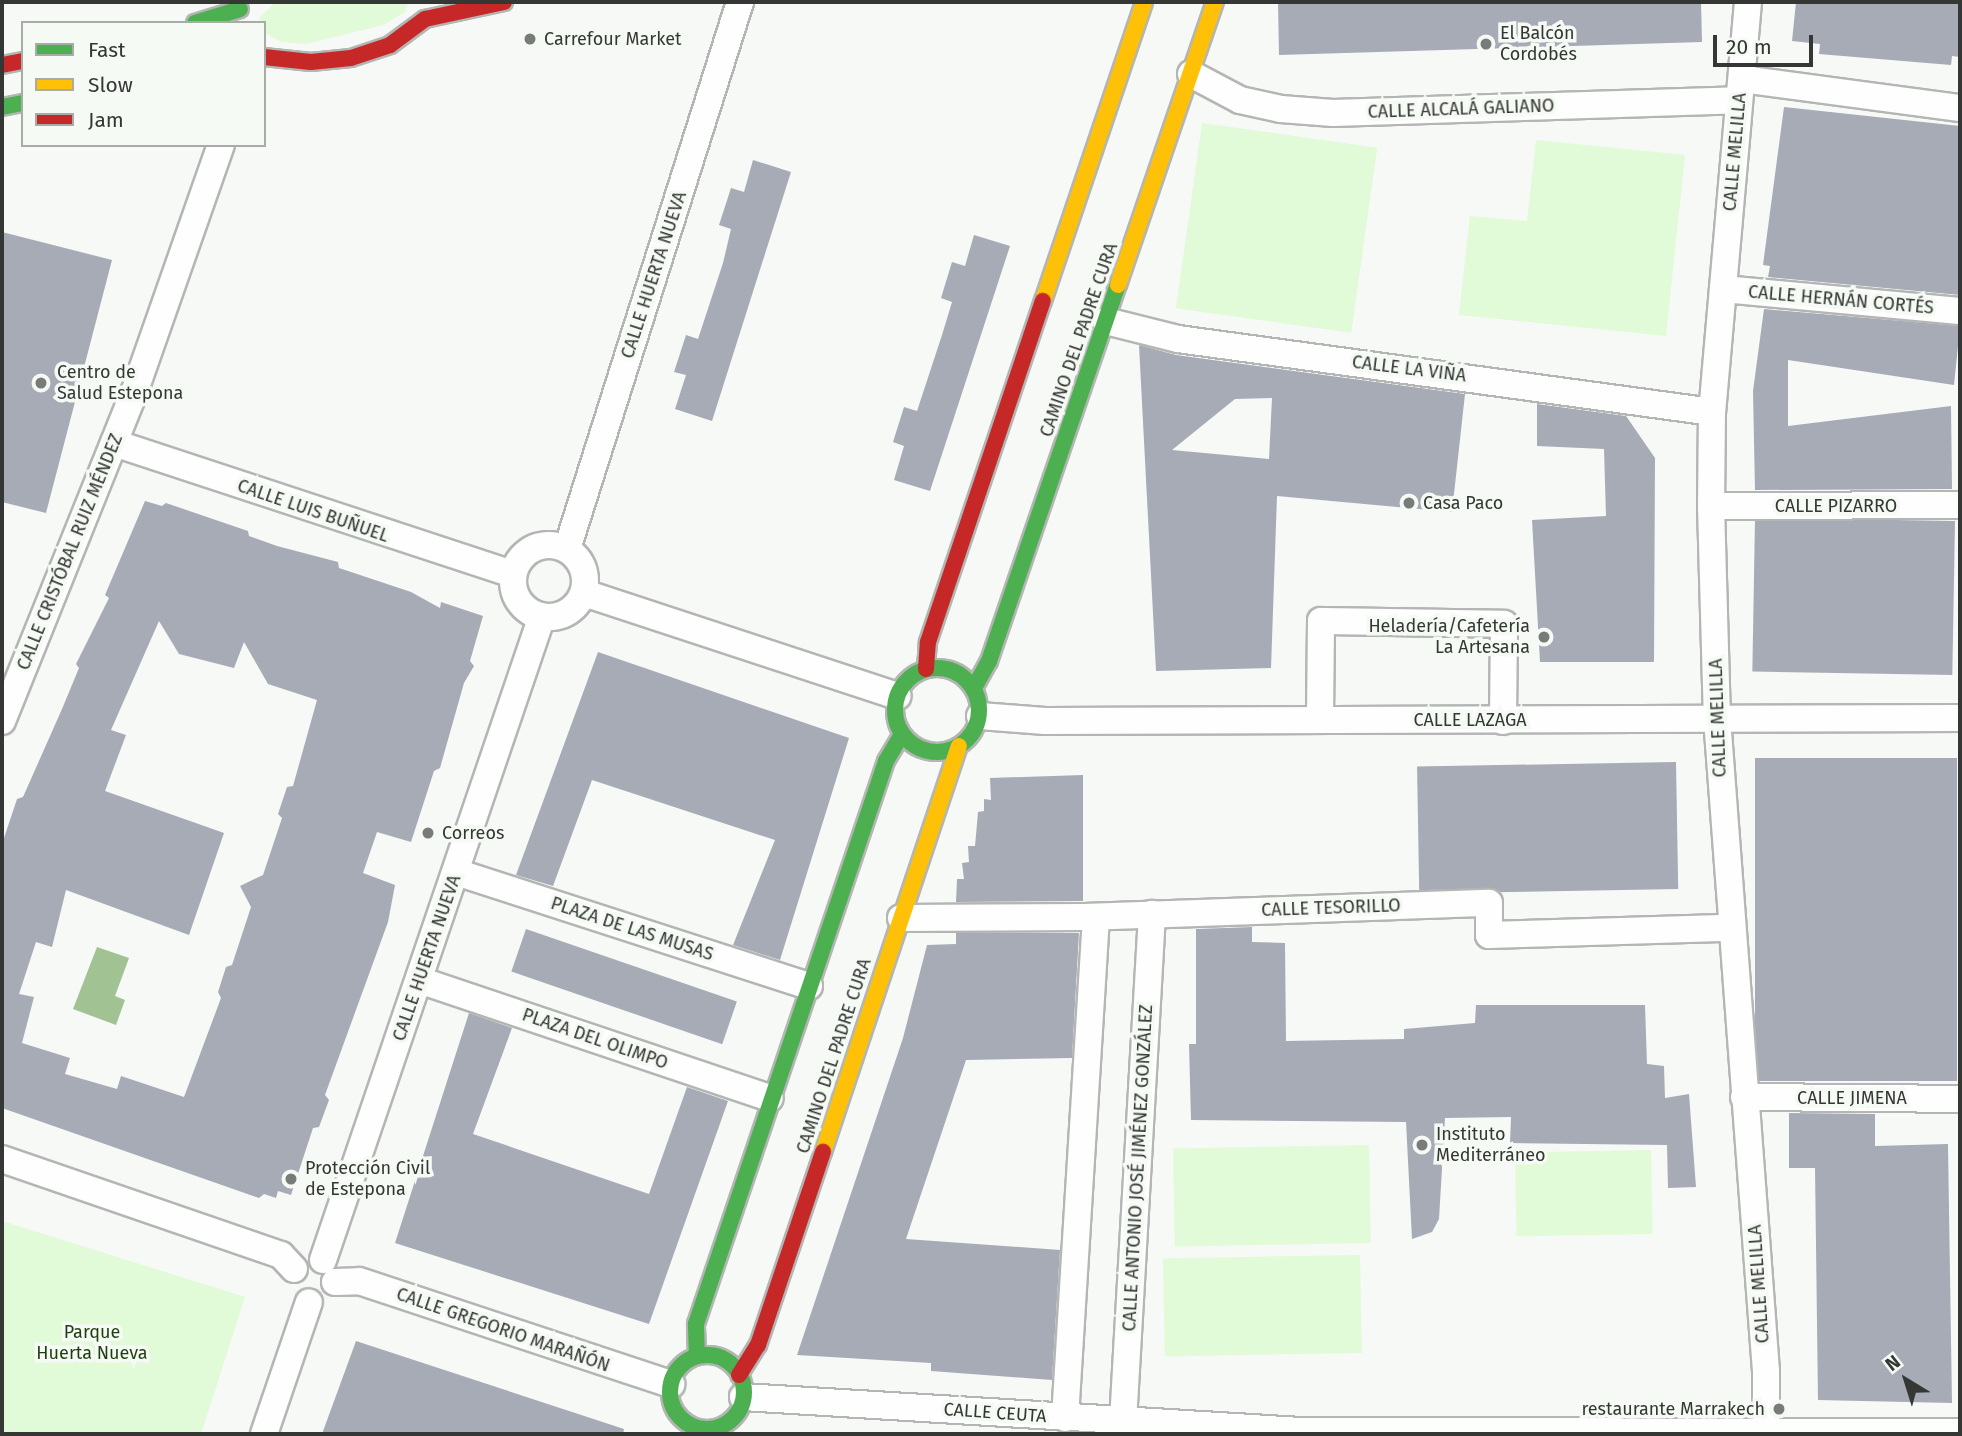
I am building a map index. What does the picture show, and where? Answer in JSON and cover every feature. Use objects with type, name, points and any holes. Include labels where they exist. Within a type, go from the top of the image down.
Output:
[{"type":"street","points":[[425,19],[431,2]]},
{"type":"street","points":[[266,57],[311,62],[351,58],[390,45],[425,19],[504,2]]},
{"type":"street","name":"CALLE HUERTA NUEVA","points":[[567,549],[740,2]]},
{"type":"street","points":[[926,668],[928,642],[1144,2]]},
{"type":"street","name":"CAMINO DEL PADRE CURA","points":[[974,688],[989,661],[1215,2]]},
{"type":"street","name":"CALLE MELILLA","points":[[1748,2],[1712,412],[1711,506],[1717,718],[1766,1434]]},
{"type":"street","points":[[203,21],[242,11]]},
{"type":"street","points":[[2,65],[21,61]]},
{"type":"street","name":"CALLE ALCALÁ GALIANO","points":[[1191,74],[1240,100],[1281,109],[1333,113],[1740,90],[1960,108]]},
{"type":"street","points":[[2,107],[21,103]]},
{"type":"street","name":"CALLE CRISTÓBAL RUIZ MÉNDEZ","points":[[2,721],[114,443],[220,147]]},
{"type":"street","name":"CALLE HERNÁN CORTÉS","points":[[1723,289],[1960,311]]},
{"type":"street","name":"CALLE LA VIÑA","points":[[1106,321],[1178,339],[1712,412]]},
{"type":"street","name":"CALLE LUIS BUÑUEL","points":[[114,443],[513,574]]},
{"type":"street","name":"CALLE PIZARRO","points":[[1711,506],[1960,505]]},
{"type":"street","points":[[540,545],[567,549],[583,568],[584,593],[572,610],[542,617],[519,601],[513,574],[518,561],[540,545]]},
{"type":"street","points":[[584,593],[897,695]]},
{"type":"street","name":"CALLE HUERTA NUEVA","points":[[329,1271],[419,980],[542,617]]},
{"type":"street","points":[[1320,718],[1321,621],[1504,624],[1503,721]]},
{"type":"street","points":[[926,668],[954,670],[974,688],[980,716],[969,738],[959,746],[947,751],[922,750],[902,734],[896,722],[897,695],[914,674],[926,668]]},
{"type":"street","name":"CALLE LAZAGA","points":[[980,716],[1045,721],[1960,718]]},
{"type":"street","points":[[697,1356],[695,1324],[886,761],[902,734]]},
{"type":"street","name":"CAMINO DEL PADRE CURA","points":[[741,1386],[758,1345],[959,746]]},
{"type":"street","name":"PLAZA DE LAS MUSAS","points":[[456,872],[809,986]]},
{"type":"street","name":"CALLE TESORILLO","points":[[901,918],[1066,918],[1489,903],[1489,935],[1730,928]]},
{"type":"street","name":"CALLE ANTONIO JOSÉ JIMÉNEZ GONZÁLEZ","points":[[1129,1426],[1152,914]]},
{"type":"street","points":[[1075,1423],[1096,917]]},
{"type":"street","name":"PLAZA DEL OLIMPO","points":[[419,980],[770,1098]]},
{"type":"street","name":"CALLE JIMENA","points":[[1744,1097],[1960,1099]]},
{"type":"street","points":[[2,1159],[281,1255],[294,1269],[293,1289],[309,1302],[323,1300],[329,1271],[310,1258],[294,1269]]},
{"type":"street","name":"CALLE GREGORIO MARAÑÓN","points":[[329,1271],[671,1384]]},
{"type":"street","points":[[264,1434],[309,1302]]},
{"type":"street","points":[[697,1356],[721,1358],[741,1386],[735,1416],[717,1431],[698,1428],[680,1418],[673,1408],[671,1384],[680,1367],[697,1356]]},
{"type":"street","name":"CALLE CEUTA","points":[[741,1386],[1075,1423],[1299,1433],[1960,1432]]},
{"type":"street","points":[[667,1434],[680,1418]]},
{"type":"green space","points":[[276,2],[408,2],[405,12],[383,25],[306,44],[281,42],[266,33],[266,21],[260,21],[259,18]]},
{"type":"green space","points":[[1202,123],[1377,148],[1351,333],[1176,308]]},
{"type":"green space","points":[[1536,140],[1685,155],[1666,336],[1459,315],[1470,216],[1527,221]]},
{"type":"green space","points":[[1369,1145],[1371,1243],[1175,1246],[1173,1148]]},
{"type":"green space","points":[[1651,1150],[1652,1234],[1516,1236],[1515,1152]]},
{"type":"green space","name":"Parque Huerta Nueva","points":[[2,1221],[245,1297],[201,1434],[2,1434]]},
{"type":"green space","points":[[1360,1255],[1362,1353],[1165,1356],[1163,1258]]},
{"type":"shaded area","points":[[97,947],[129,958],[115,996],[125,1000],[116,1025],[73,1009]]},
{"type":"building","points":[[1278,2],[1701,2],[1702,42],[1279,55]]},
{"type":"building","points":[[1796,2],[1960,2],[1960,57],[1952,56],[1951,65],[1819,54],[1820,44],[1792,41]]},
{"type":"building","points":[[1784,107],[1960,126],[1960,295],[1768,277],[1770,266],[1763,265]]},
{"type":"building","points":[[753,160],[791,172],[712,421],[675,409],[686,375],[674,372],[686,335],[698,339],[723,263],[731,229],[719,225],[731,188],[744,192]]},
{"type":"building","name":"Centro de Salud Estepona","points":[[2,232],[112,260],[46,513],[2,502]]},
{"type":"building","points":[[974,235],[1010,246],[930,491],[894,480],[904,446],[893,442],[904,407],[917,411],[952,302],[941,298],[952,262],[965,266]]},
{"type":"building","points":[[1764,309],[1960,326],[1954,385],[1788,360],[1788,426],[1951,406],[1952,489],[1755,490],[1753,391]]},
{"type":"building","points":[[1139,345],[1176,355],[1465,394],[1452,512],[1277,496],[1271,668],[1156,671]],"holes":[[[1272,398],[1269,459],[1172,450],[1235,399]]]},
{"type":"building","points":[[1537,404],[1626,416],[1655,458],[1654,662],[1540,662],[1532,520],[1606,516],[1604,449],[1537,446]]},
{"type":"building","points":[[145,501],[162,506],[166,503],[248,531],[249,536],[277,546],[338,562],[339,568],[411,592],[440,608],[441,602],[483,616],[470,661],[474,666],[464,683],[440,768],[434,771],[411,842],[377,832],[363,873],[395,885],[388,922],[325,1095],[329,1100],[319,1127],[313,1128],[291,1195],[278,1191],[276,1198],[264,1194],[259,1198],[2,1108],[2,844],[17,799],[23,797],[79,668],[76,664],[109,598],[105,595]],"holes":[[[159,621],[179,654],[234,668],[244,642],[268,684],[317,700],[293,786],[287,787],[278,814],[282,818],[263,875],[240,886],[251,907],[232,965],[226,967],[218,992],[221,998],[184,1097],[121,1076],[117,1089],[65,1074],[70,1058],[22,1043],[34,997],[19,994],[36,942],[52,947],[66,890],[189,935],[224,833],[105,791],[126,735],[111,730]]]},
{"type":"building","points":[[1755,518],[1955,521],[1952,675],[1752,671]]},
{"type":"building","points":[[598,652],[849,738],[780,960],[733,945],[775,840],[592,780],[553,886],[516,875]]},
{"type":"building","points":[[1755,758],[1957,758],[1957,1081],[1755,1081]]},
{"type":"building","points":[[1676,762],[1678,889],[1419,894],[1417,767]]},
{"type":"building","points":[[1083,775],[1083,901],[956,902],[957,879],[964,879],[962,863],[969,862],[968,846],[975,846],[978,812],[984,811],[984,799],[991,800],[990,778]]},
{"type":"building","points":[[1252,927],[1252,942],[1285,943],[1286,1041],[1404,1039],[1404,1029],[1475,1023],[1476,1005],[1645,1005],[1647,1064],[1664,1066],[1665,1098],[1689,1094],[1696,1187],[1668,1188],[1667,1145],[1510,1143],[1511,1117],[1445,1118],[1439,1219],[1432,1232],[1412,1239],[1406,1122],[1191,1120],[1189,1044],[1196,1044],[1196,929]]},
{"type":"building","points":[[526,929],[737,1002],[722,1044],[511,972]]},
{"type":"building","points":[[956,933],[1079,933],[1072,1058],[966,1060],[906,1239],[1060,1250],[1052,1380],[931,1371],[931,1363],[797,1355],[903,1038],[927,945],[956,944]]},
{"type":"building","points":[[469,1013],[512,1028],[473,1134],[649,1194],[687,1087],[728,1101],[649,1324],[395,1243]]},
{"type":"building","points":[[1789,1113],[1875,1114],[1875,1146],[1948,1144],[1952,1403],[1818,1400],[1815,1168],[1789,1168]]},
{"type":"building","points":[[356,1341],[624,1429],[623,1434],[322,1434]]},
{"type":"traffic: fast","points":[[201,21],[240,9]]},
{"type":"traffic: fast","points":[[2,107],[21,103]]},
{"type":"traffic: fast","points":[[974,688],[989,661],[1118,285]]},
{"type":"traffic: fast","points":[[929,668],[945,668],[961,675],[972,686],[979,702],[979,710],[976,726],[967,740],[945,752],[929,752],[913,745],[902,734],[895,718],[895,702],[902,686],[913,675],[929,668]]},
{"type":"traffic: fast","points":[[697,1356],[696,1324],[886,761],[902,734]]},
{"type":"traffic: fast","points":[[707,1355],[721,1358],[733,1366],[741,1378],[744,1392],[741,1406],[733,1418],[721,1426],[707,1429],[693,1426],[681,1418],[673,1406],[670,1392],[673,1378],[681,1366],[693,1358],[707,1355]]},
{"type":"traffic: slow","points":[[1043,301],[1144,2]]},
{"type":"traffic: slow","points":[[1118,285],[1215,2]]},
{"type":"traffic: slow","points":[[823,1152],[959,746]]},
{"type":"traffic: jam","points":[[266,57],[311,62],[351,58],[390,45],[425,19],[504,2]]},
{"type":"traffic: jam","points":[[2,65],[21,61]]},
{"type":"traffic: jam","points":[[926,669],[928,642],[1043,301]]},
{"type":"traffic: jam","points":[[739,1375],[758,1345],[823,1152]]},
{"type":"place","name":"Carrefour Market","points":[[530,39]]},
{"type":"place","name":"El Balcón Cordobés","points":[[1486,44]]},
{"type":"place","name":"Centro de Salud Estepona","points":[[41,383]]},
{"type":"place","name":"Casa Paco","points":[[1409,503]]},
{"type":"place","name":"Heladería/Cafetería La Artesana","points":[[1544,637]]},
{"type":"place","name":"Correos","points":[[428,833]]},
{"type":"place","name":"Instituto Mediterráneo","points":[[1422,1145]]},
{"type":"place","name":"Protección Civil de Estepona","points":[[291,1179]]},
{"type":"place","name":"restaurante Marrakech","points":[[1779,1409]]}]
